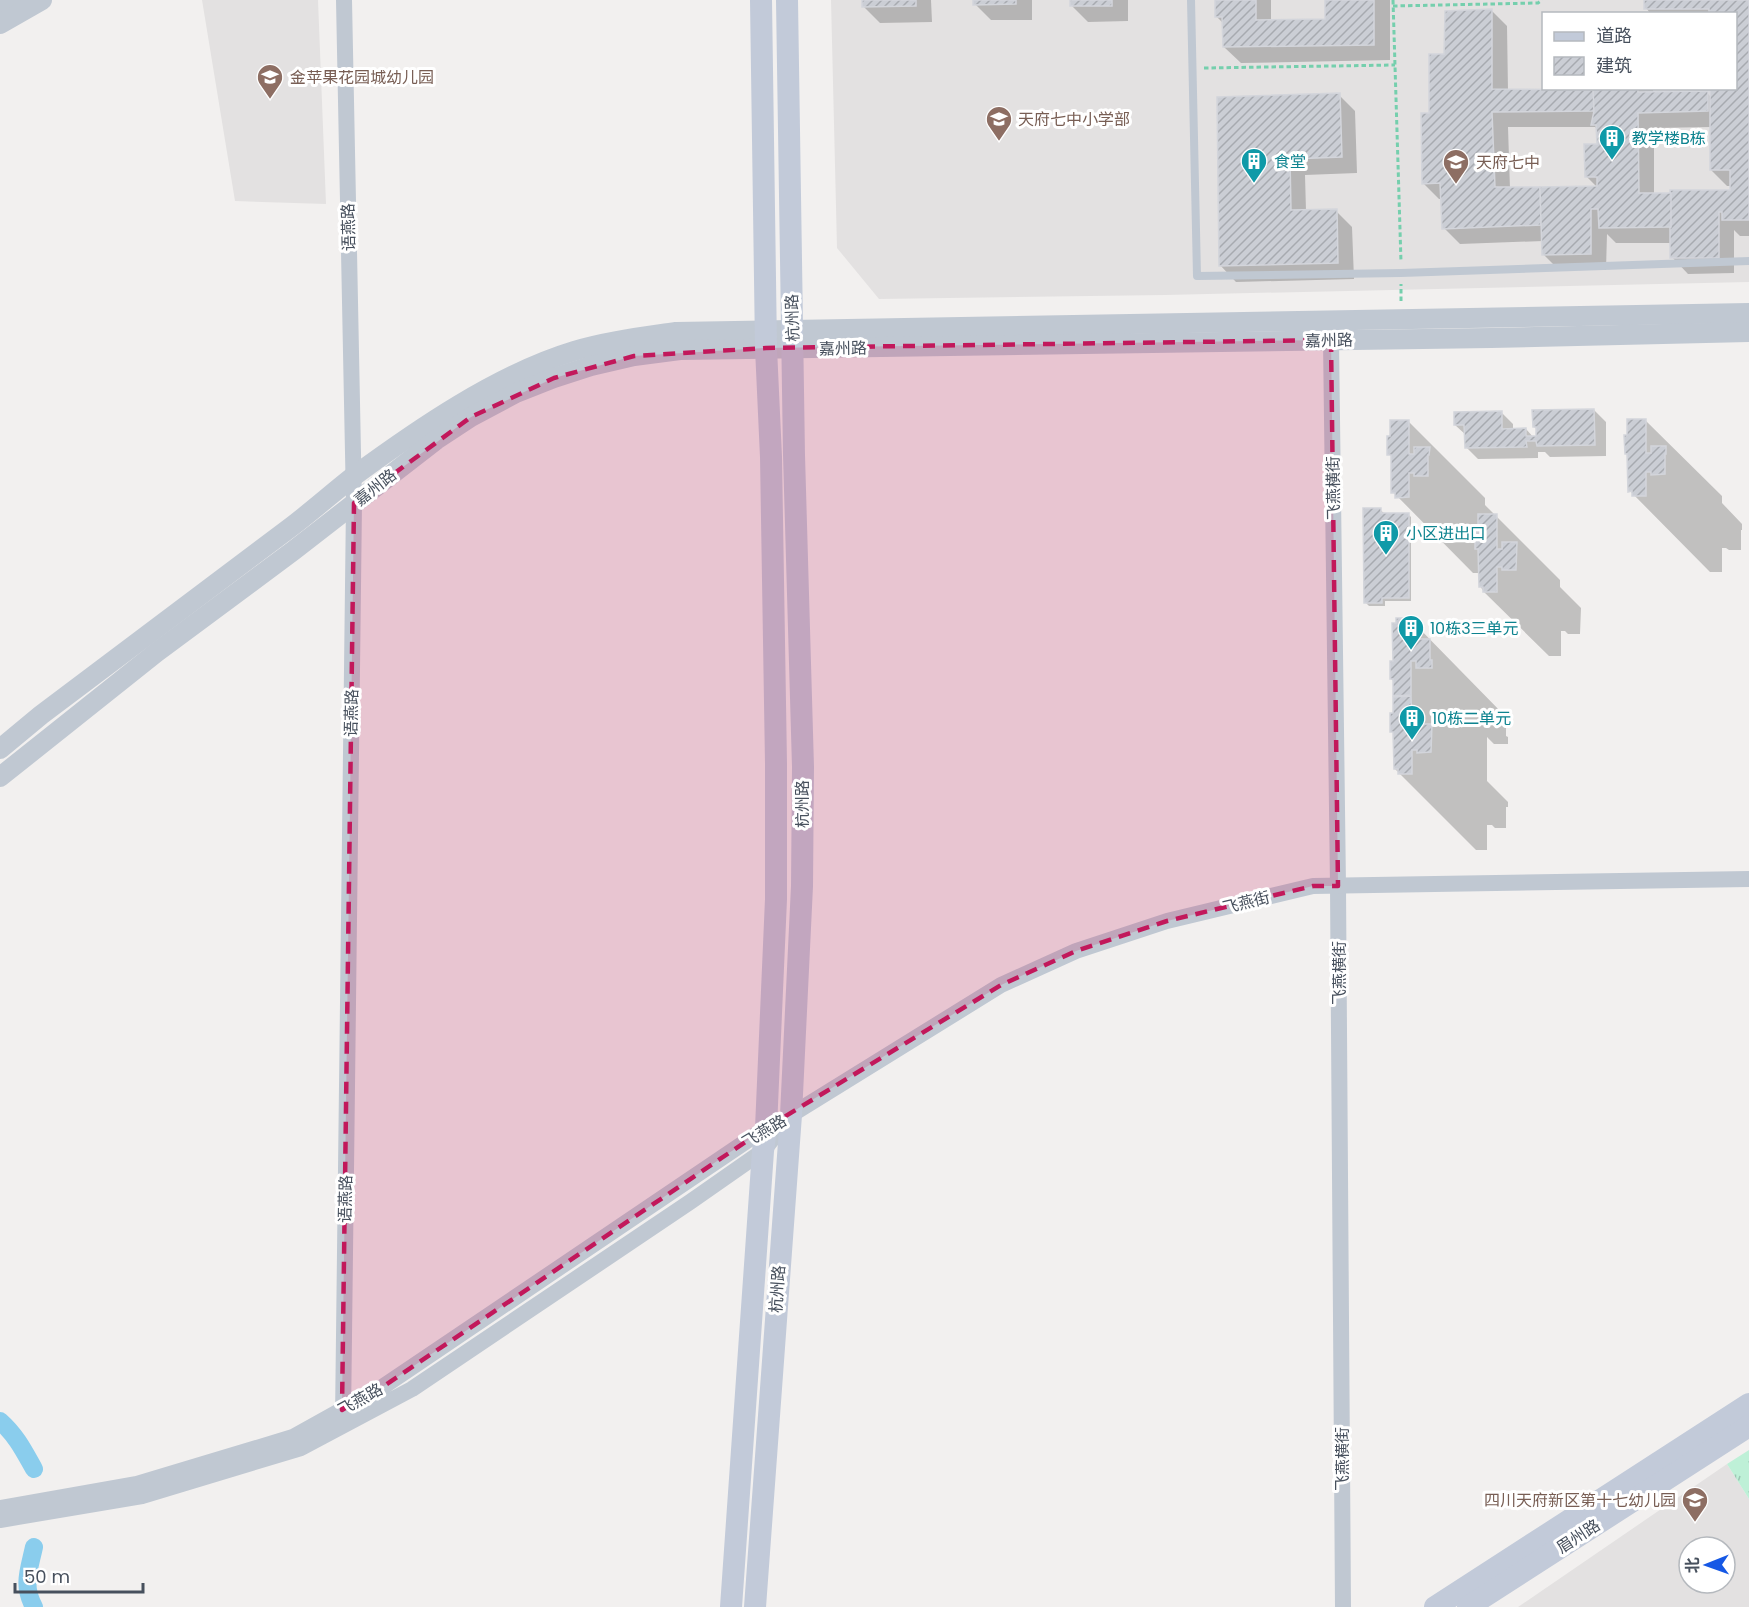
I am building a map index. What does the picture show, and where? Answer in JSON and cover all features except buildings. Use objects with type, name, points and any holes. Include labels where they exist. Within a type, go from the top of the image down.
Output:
[{"type":"main road","name":"杭州路","points":[[731,1607],[766,1128],[776,899],[771,457],[766,339],[761,0]]},
{"type":"main road","name":"杭州路","points":[[755,1607],[791,1115],[802,886],[803,767],[794,455],[788,0]]},
{"type":"main road","points":[[1435,1607],[1749,1404]]},
{"type":"main road","name":"眉州路","points":[[1468,1607],[1749,1426]]},
{"type":"street","points":[[0,6],[12,0]]},
{"type":"street","points":[[0,24],[42,0]]},
{"type":"street","name":"语燕路","points":[[343,1418],[354,503],[344,0]]},
{"type":"street","points":[[0,749],[40,715],[296,523],[353,477],[471,398],[528,369],[574,351],[631,338],[676,332],[792,339],[1400,319],[1749,313]]},
{"type":"street","name":"嘉州路","points":[[792,339],[1331,340],[1749,332]]},
{"type":"street","name":"嘉州路","points":[[0,777],[157,652],[436,440],[462,423],[516,393],[554,378],[634,356],[766,339]]},
{"type":"street","name":"飞燕横街","points":[[1331,340],[1338,886],[1343,1607]]},
{"type":"street","name":"飞燕街","points":[[791,1115],[1001,985],[1076,951],[1167,921],[1313,886],[1749,879]]},
{"type":"street","name":"飞燕路","points":[[0,1520],[142,1496],[301,1448],[381,1389],[766,1128],[791,1115]]},
{"type":"street","name":"飞燕路","points":[[0,1508],[137,1485],[293,1437],[412,1389],[690,1202],[763,1150],[791,1115]]},
{"type":"lane","points":[[1191,0],[1197,276],[1401,273],[1749,261]]},
{"type":"path","points":[[1393,0],[1401,273],[1400,319]]},
{"type":"path","points":[[1394,6],[1538,3],[1542,0]]},
{"type":"path","points":[[1192,68],[1395,65]]},
{"type":"highlighted area","points":[[1331,340],[1338,886],[1313,886],[1167,921],[1076,951],[1001,985],[766,1128],[381,1388],[342,1410],[354,503],[471,417],[554,378],[634,356],[766,348]]},
{"type":"shaded area","name":"金苹果花园城幼儿园","points":[[202,0],[318,0],[326,204],[235,201]]},
{"type":"shaded area","name":"天府七中","points":[[831,0],[1749,0],[1749,282],[879,299],[837,248]]},
{"type":"shaded area","name":"四川天府新区第十七幼儿园","points":[[1727,1464],[1749,1499],[1749,1607],[1518,1607]]},
{"type":"green space","points":[[1749,1450],[1749,1499],[1727,1464]]},
{"type":"waterway","points":[[0,1421],[15,1438],[34,1469]]},
{"type":"waterway","points":[[34,1547],[27,1584],[34,1607]]},
{"type":"place","name":"金苹果花园城幼儿园","points":[[270,100]]},
{"type":"place","name":"天府七中小学部","points":[[999,142]]},
{"type":"place","name":"教学楼B栋","points":[[1612,161]]},
{"type":"place","name":"食堂","points":[[1254,184]]},
{"type":"place","name":"天府七中","points":[[1456,185]]},
{"type":"place","name":"小区进出口","points":[[1386,556]]},
{"type":"place","name":"10栋3三单元","points":[[1411,651]]},
{"type":"place","name":"10栋二单元","points":[[1412,741]]},
{"type":"place","name":"四川天府新区第十七幼儿园","points":[[1695,1523]]}]
